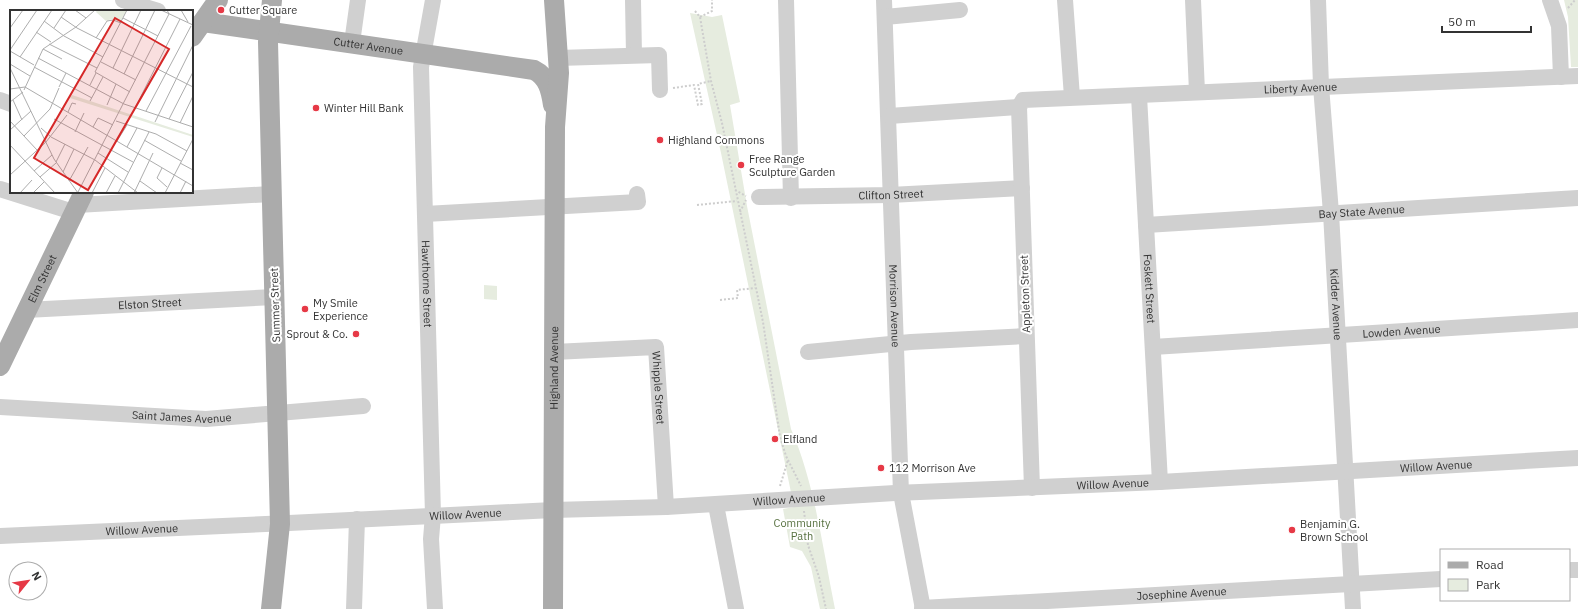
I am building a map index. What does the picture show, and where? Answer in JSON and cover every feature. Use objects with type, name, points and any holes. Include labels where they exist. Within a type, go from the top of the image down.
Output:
[{"type":"main road","points":[[196,27],[218,0]]},
{"type":"main road","name":"Summer Street","points":[[271,609],[280,524],[268,31],[272,0]]},
{"type":"main road","points":[[534,70],[544,67],[548,62],[552,41],[554,6]]},
{"type":"main road","name":"Highland Avenue","points":[[553,609],[555,127],[559,89],[554,6]]},
{"type":"main road","name":"Cutter Avenue","points":[[196,27],[268,31],[534,70]]},
{"type":"main road","name":"Highland Avenue","points":[[534,70],[541,75],[549,86],[555,127]]},
{"type":"main road","name":"Elm Street","points":[[0,366],[78,203]]},
{"type":"street","points":[[123,0],[155,10]]},
{"type":"street","points":[[352,43],[358,0]]},
{"type":"street","name":"Hawthorne Street","points":[[433,0],[421,67],[432,515],[431,539],[435,609]]},
{"type":"street","points":[[633,0],[634,55]]},
{"type":"street","points":[[786,0],[791,198]]},
{"type":"street","name":"Morrison Avenue","points":[[884,0],[901,493],[923,608]]},
{"type":"street","points":[[1065,0],[1072,97]]},
{"type":"street","points":[[1193,0],[1197,92]]},
{"type":"street","name":"Kidder Avenue","points":[[1318,0],[1321,86],[1331,213],[1353,609]]},
{"type":"street","points":[[1550,0],[1559,26],[1561,77]]},
{"type":"street","points":[[885,16],[960,10]]},
{"type":"street","points":[[558,58],[659,55],[660,90]]},
{"type":"street","name":"Liberty Avenue","points":[[889,116],[1021,104],[1072,97],[1139,96],[1321,86],[1578,76]]},
{"type":"street","name":"Foskett Street","points":[[1139,96],[1160,482]]},
{"type":"street","points":[[0,100],[10,104]]},
{"type":"street","name":"Appleton Street","points":[[1021,104],[1026,336],[1032,488]]},
{"type":"street","name":"Clifton Street","points":[[755,197],[791,198],[890,195],[1022,188]]},
{"type":"street","points":[[0,189],[10,191]]},
{"type":"street","points":[[22,193],[78,203],[271,194]]},
{"type":"street","points":[[425,214],[555,207],[634,198]]},
{"type":"street","name":"Bay State Avenue","points":[[1146,225],[1578,198]]},
{"type":"street","name":"Elston Street","points":[[26,310],[274,297]]},
{"type":"street","name":"Lowden Avenue","points":[[1153,347],[1338,337],[1578,320]]},
{"type":"street","points":[[808,352],[895,344],[1026,336]]},
{"type":"street","name":"Whipple Street","points":[[554,352],[656,347],[666,507]]},
{"type":"street","name":"Saint James Avenue","points":[[0,407],[206,419],[363,406]]},
{"type":"street","name":"Willow Avenue","points":[[0,536],[280,524],[432,515],[716,505],[901,493],[1160,482],[1578,458]]},
{"type":"street","points":[[716,505],[736,609]]},
{"type":"street","points":[[354,609],[357,519]]},
{"type":"street","name":"Josephine Avenue","points":[[923,608],[1440,579]]},
{"type":"path","points":[[700,17],[712,11],[712,0]]},
{"type":"path","points":[[1566,10],[1575,0]]},
{"type":"path","points":[[695,11],[700,17],[711,81],[722,123],[763,322],[780,436],[788,459],[801,486]]},
{"type":"path","points":[[660,90],[694,85],[698,105],[702,104],[698,84],[711,81]]},
{"type":"path","points":[[740,212],[755,197]]},
{"type":"path","points":[[697,205],[737,201]]},
{"type":"path","points":[[720,300],[738,298],[737,290],[755,288]]},
{"type":"path","points":[[780,487],[788,459]]},
{"type":"path","points":[[804,509],[808,545],[819,577],[826,609]]},
{"type":"green space","points":[[1564,0],[1578,0],[1578,67],[1571,67],[1568,17]]},
{"type":"green space","name":"Community Path","points":[[690,13],[712,17],[722,15],[740,102],[730,105],[747,206],[791,429],[806,472],[812,495],[835,609],[820,609],[811,567],[802,551],[790,547],[783,509],[794,507],[721,153]]},
{"type":"green space","points":[[484,285],[497,286],[497,300],[484,299]]},
{"type":"place","name":"Cutter Square","points":[[221,10]]},
{"type":"place","name":"Winter Hill Bank","points":[[316,108]]},
{"type":"place","name":"Highland Commons","points":[[660,140]]},
{"type":"place","name":"Free Range Sculpture Garden","points":[[741,165]]},
{"type":"place","name":"My Smile Experience","points":[[305,309]]},
{"type":"place","name":"Sprout & Co.","points":[[356,334]]},
{"type":"place","name":"Elfland","points":[[775,439]]},
{"type":"place","name":"112 Morrison Ave","points":[[881,468]]},
{"type":"place","name":"Benjamin G. Brown School","points":[[1292,530]]}]
